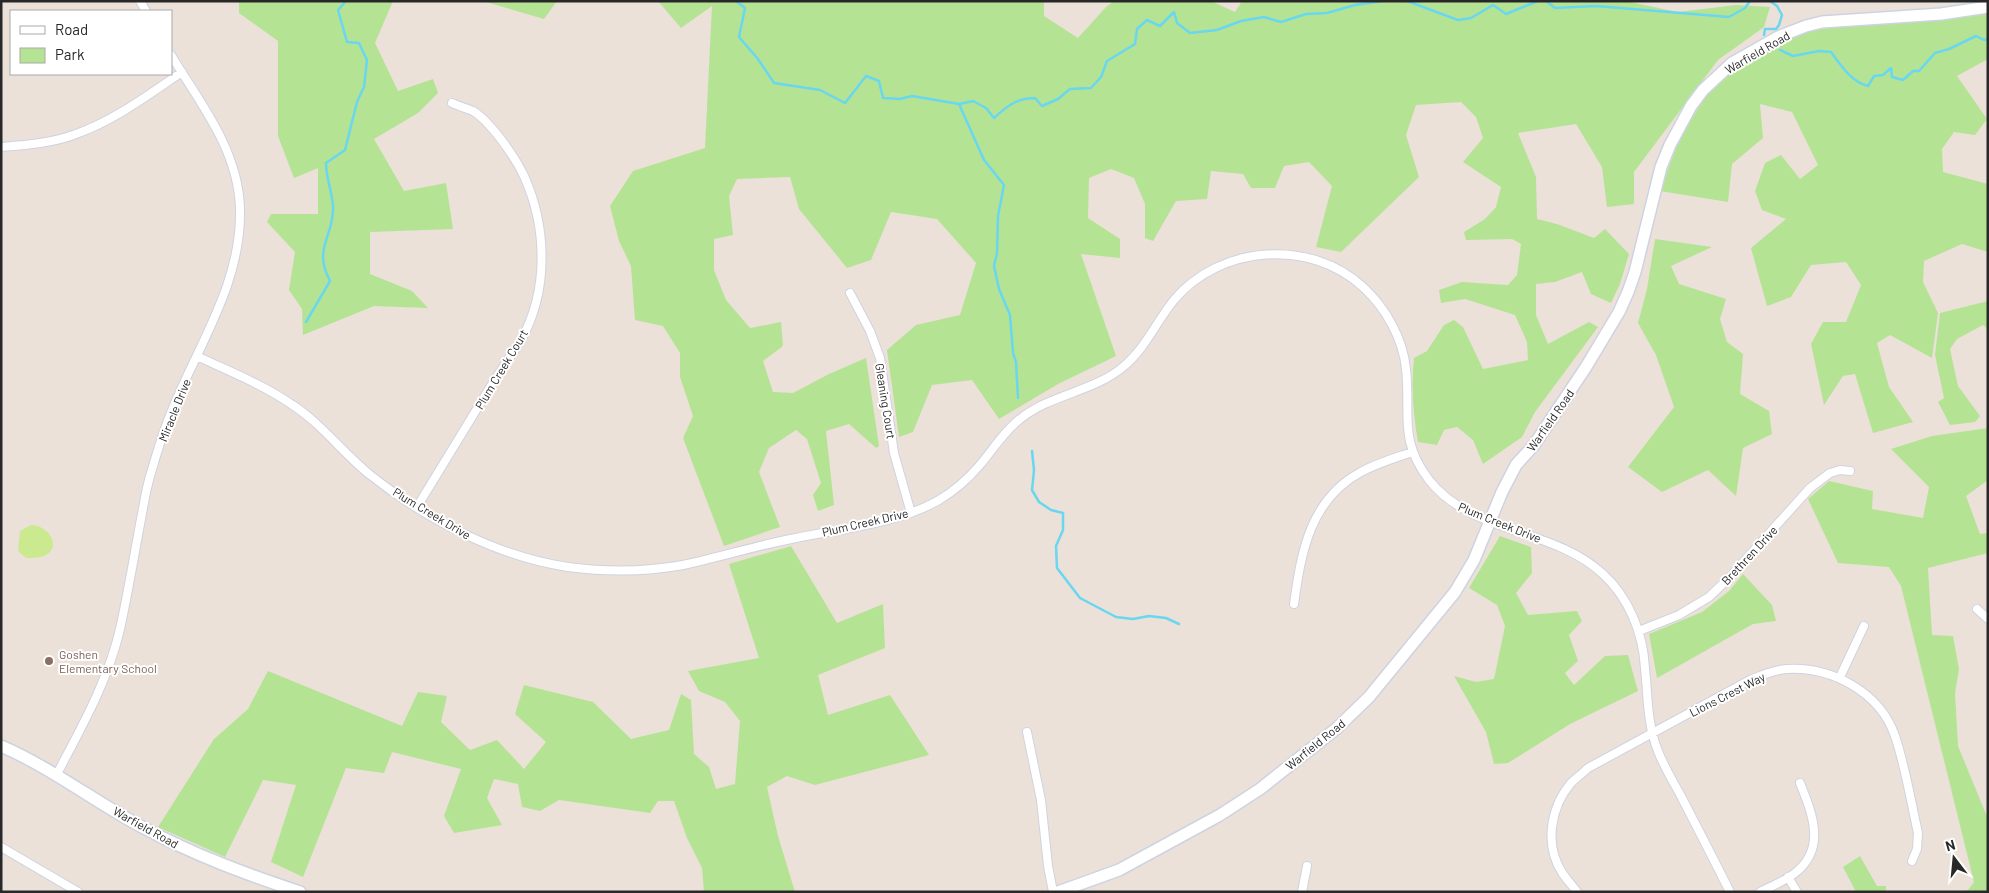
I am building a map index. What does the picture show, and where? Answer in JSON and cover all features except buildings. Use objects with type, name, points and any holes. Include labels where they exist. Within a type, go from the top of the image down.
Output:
[{"type":"street","name":"Warfield Road","points":[[1058,892],[1119,870],[1220,815],[1260,788],[1337,728],[1369,697],[1455,592],[1474,560],[1502,492],[1516,465],[1534,445],[1619,312],[1635,272],[1661,167],[1677,129],[1703,90],[1732,63],[1778,37],[1808,26],[1834,20],[1942,14],[1988,8]]},
{"type":"street","name":"Miracle Drive","points":[[57,774],[90,710],[109,664],[120,630],[150,475],[173,408],[226,293],[240,229],[240,206],[237,184],[226,145],[172,57]]},
{"type":"street","points":[[1,147],[40,143],[76,134],[116,116],[182,72]]},
{"type":"street","name":"Plum Creek Court","points":[[417,507],[522,338],[535,305],[541,270],[542,242],[538,217],[531,192],[521,168],[507,146],[480,116],[452,103]]},
{"type":"street","name":"Plum Creek Drive","points":[[197,356],[266,388],[293,405],[318,424],[368,473],[417,507],[464,534],[511,553],[564,566],[616,571],[650,570],[685,565],[770,543],[896,518],[936,502],[960,486],[977,469],[1006,431],[1024,416],[1049,400],[1095,384],[1122,367],[1147,342],[1175,299],[1197,279],[1211,270],[1243,257],[1274,253],[1308,257],[1325,262],[1365,288],[1386,314],[1398,338],[1406,368],[1406,423],[1412,452],[1426,477],[1444,496],[1464,510],[1563,547],[1592,564],[1607,577],[1620,594],[1639,631],[1645,662],[1648,717],[1657,750],[1730,892]]},
{"type":"street","name":"Gleaning Court","points":[[850,294],[870,331],[880,358],[894,453],[911,513]]},
{"type":"street","points":[[1294,604],[1304,545],[1313,523],[1325,504],[1341,486],[1360,473],[1412,452]]},
{"type":"street","name":"Brethren Drive","points":[[1639,631],[1678,615],[1709,597],[1729,578],[1810,488],[1830,473],[1850,470]]},
{"type":"street","points":[[1977,609],[1988,619]]},
{"type":"street","points":[[1840,677],[1864,626]]},
{"type":"street","name":"Lions Crest Way","points":[[1577,892],[1562,873],[1552,846],[1553,816],[1557,804],[1571,783],[1588,768],[1750,680],[1767,673],[1785,669],[1804,669],[1840,677],[1874,702],[1886,718],[1895,736],[1918,833],[1917,849],[1912,861]]},
{"type":"street","points":[[1027,732],[1041,800],[1048,866],[1053,892]]},
{"type":"street","name":"Warfield Road","points":[[1,746],[57,774],[142,827],[189,851],[300,892]]},
{"type":"street","points":[[1760,892],[1797,872],[1806,861],[1815,840],[1812,815],[1800,783]]},
{"type":"street","points":[[1,847],[78,892]]},
{"type":"street","points":[[1302,892],[1308,866]]},
{"type":"street","points":[[1788,877],[1798,892]]},
{"type":"green space","points":[[239,1],[393,1],[375,43],[398,91],[433,79],[438,93],[418,113],[374,139],[404,191],[446,183],[453,229],[370,232],[370,274],[412,291],[428,308],[374,306],[303,335],[302,309],[289,290],[295,252],[267,222],[271,214],[318,214],[318,168],[294,178],[278,136],[278,41],[239,13]]},
{"type":"green space","points":[[483,1],[557,1],[544,19]]},
{"type":"green space","points":[[658,1],[1044,1],[1044,16],[1078,38],[1106,7],[1114,1],[1211,1],[1235,12],[1242,1],[1625,1],[1678,12],[1736,5],[1770,7],[1764,27],[1718,60],[1634,172],[1634,204],[1607,207],[1602,167],[1576,124],[1518,133],[1536,177],[1537,219],[1557,224],[1594,238],[1605,229],[1629,254],[1620,284],[1611,303],[1591,294],[1582,272],[1555,282],[1536,284],[1536,315],[1548,344],[1589,322],[1598,327],[1535,412],[1522,437],[1483,464],[1473,440],[1457,427],[1444,430],[1437,445],[1418,442],[1413,400],[1414,358],[1427,351],[1444,325],[1454,320],[1463,327],[1483,369],[1528,360],[1527,342],[1515,315],[1465,299],[1441,303],[1439,290],[1462,282],[1508,285],[1517,275],[1521,244],[1512,239],[1466,240],[1464,232],[1485,219],[1496,207],[1501,187],[1463,162],[1483,138],[1476,117],[1461,102],[1416,105],[1406,135],[1419,177],[1341,252],[1316,247],[1332,186],[1309,162],[1284,166],[1275,188],[1251,188],[1243,174],[1211,171],[1207,199],[1176,201],[1153,241],[1145,238],[1145,204],[1134,178],[1111,169],[1089,178],[1088,218],[1120,239],[1120,258],[1081,254],[1116,356],[1058,384],[999,419],[972,380],[932,385],[913,432],[899,437],[887,350],[916,325],[960,315],[976,263],[937,219],[891,212],[871,260],[847,268],[799,209],[790,177],[737,179],[729,196],[733,235],[714,239],[714,270],[726,300],[750,328],[781,322],[783,346],[763,361],[773,392],[793,393],[829,374],[866,358],[879,446],[876,448],[849,424],[826,431],[834,505],[818,511],[813,495],[821,483],[807,439],[796,430],[769,448],[759,472],[780,527],[724,546],[683,438],[693,416],[680,377],[680,353],[663,326],[635,320],[631,266],[619,241],[610,206],[633,171],[705,148],[712,6],[681,28]]},
{"type":"green space","points":[[1988,7],[1988,59],[1957,76],[1987,119],[1975,135],[1954,132],[1942,149],[1943,172],[1988,184],[1988,252],[1962,244],[1924,261],[1923,282],[1938,313],[1932,358],[1890,335],[1877,343],[1889,387],[1913,422],[1873,433],[1855,374],[1843,376],[1824,405],[1811,344],[1823,322],[1846,322],[1861,285],[1846,262],[1811,265],[1791,297],[1767,306],[1751,248],[1786,219],[1762,210],[1755,191],[1765,163],[1781,155],[1800,179],[1818,165],[1792,112],[1760,104],[1763,138],[1732,164],[1728,202],[1660,191],[1678,142],[1706,95],[1746,60],[1804,27]]},
{"type":"green space","points":[[1655,239],[1712,247],[1671,266],[1679,284],[1726,299],[1720,319],[1727,342],[1743,354],[1740,394],[1769,411],[1772,434],[1743,448],[1736,496],[1708,470],[1662,492],[1628,467],[1674,407],[1656,355],[1638,323],[1647,289]]},
{"type":"green space","points":[[1988,301],[1988,329],[1983,325],[1957,339],[1950,349],[1958,386],[1980,416],[1975,422],[1950,425],[1938,402],[1944,398],[1935,355],[1940,313]]},
{"type":"green space","points":[[1988,428],[1988,480],[1966,496],[1980,534],[1988,533],[1988,553],[1928,568],[1932,635],[1953,636],[1959,669],[1955,693],[1958,746],[1988,819],[1988,892],[1952,892],[1968,890],[1974,882],[1901,586],[1889,567],[1838,563],[1808,499],[1829,481],[1873,491],[1872,509],[1923,518],[1929,487],[1891,449],[1932,436]]},
{"type":"green space","points":[[31,525],[43,528],[51,537],[53,547],[44,556],[26,558],[18,551],[20,531]]},
{"type":"green space","points":[[1500,536],[1531,547],[1532,573],[1516,593],[1528,615],[1577,611],[1582,621],[1569,635],[1578,661],[1565,673],[1574,685],[1605,656],[1628,655],[1638,691],[1570,724],[1508,763],[1494,764],[1486,732],[1454,676],[1476,682],[1494,679],[1505,626],[1497,605],[1469,588]]},
{"type":"green space","points":[[791,546],[837,623],[883,604],[885,648],[818,675],[828,715],[890,695],[929,755],[815,785],[787,776],[767,787],[778,836],[795,892],[704,892],[702,868],[687,838],[674,801],[658,801],[650,813],[559,800],[540,811],[522,807],[518,784],[494,779],[487,798],[502,825],[454,833],[444,816],[461,769],[392,752],[384,773],[346,768],[303,877],[271,862],[296,785],[263,780],[225,857],[158,827],[214,739],[248,709],[268,671],[402,726],[418,692],[447,696],[441,722],[470,750],[497,740],[524,769],[546,742],[515,714],[524,685],[593,702],[631,739],[669,730],[681,694],[691,700],[694,754],[709,767],[716,789],[735,784],[740,721],[725,702],[699,691],[688,671],[759,658],[729,564]]},
{"type":"green space","points":[[1743,574],[1772,605],[1776,621],[1753,624],[1657,678],[1649,634],[1702,612],[1729,591]]},
{"type":"green space","points":[[1860,856],[1877,886],[1886,886],[1886,892],[1856,892],[1843,867]]},
{"type":"waterway","points":[[306,322],[330,281],[323,259],[333,216],[326,163],[345,150],[357,102],[364,87],[367,60],[359,43],[347,42],[338,10],[346,1]]},
{"type":"waterway","points":[[736,1],[745,8],[739,37],[758,59],[774,83],[820,90],[845,103],[866,76],[879,81],[883,98],[900,99],[912,96],[959,104],[973,101],[986,108],[994,118],[1008,106],[1023,99],[1035,98],[1042,106],[1058,99],[1070,89],[1091,88],[1101,77],[1107,61],[1135,44],[1137,29],[1147,20],[1160,26],[1174,12],[1177,23],[1190,33],[1217,30],[1241,21],[1264,17],[1281,22],[1306,14],[1327,13],[1355,5],[1383,1]]},
{"type":"waterway","points":[[1407,1],[1458,20],[1471,18],[1493,5],[1506,14],[1538,1]]},
{"type":"waterway","points":[[1546,1],[1555,8],[1596,6],[1729,17],[1745,8],[1750,1]]},
{"type":"waterway","points":[[1764,35],[1765,29],[1776,29],[1782,15],[1777,6],[1770,1]]},
{"type":"waterway","points":[[1780,50],[1793,56],[1819,51],[1831,52],[1852,77],[1868,86],[1874,76],[1883,75],[1891,68],[1892,77],[1903,80],[1913,71],[1919,71],[1935,53],[1949,49],[1976,36],[1984,40],[1988,39]]},
{"type":"waterway","points":[[959,104],[984,160],[1004,185],[998,216],[997,253],[994,266],[999,289],[1010,315],[1018,398]]},
{"type":"waterway","points":[[1032,451],[1034,470],[1032,490],[1039,502],[1051,510],[1063,513],[1063,530],[1056,546],[1057,568],[1080,598],[1116,617],[1133,619],[1149,616],[1166,618],[1179,624]]},
{"type":"place","name":"Goshen Elementary School","points":[[49,661]]}]
